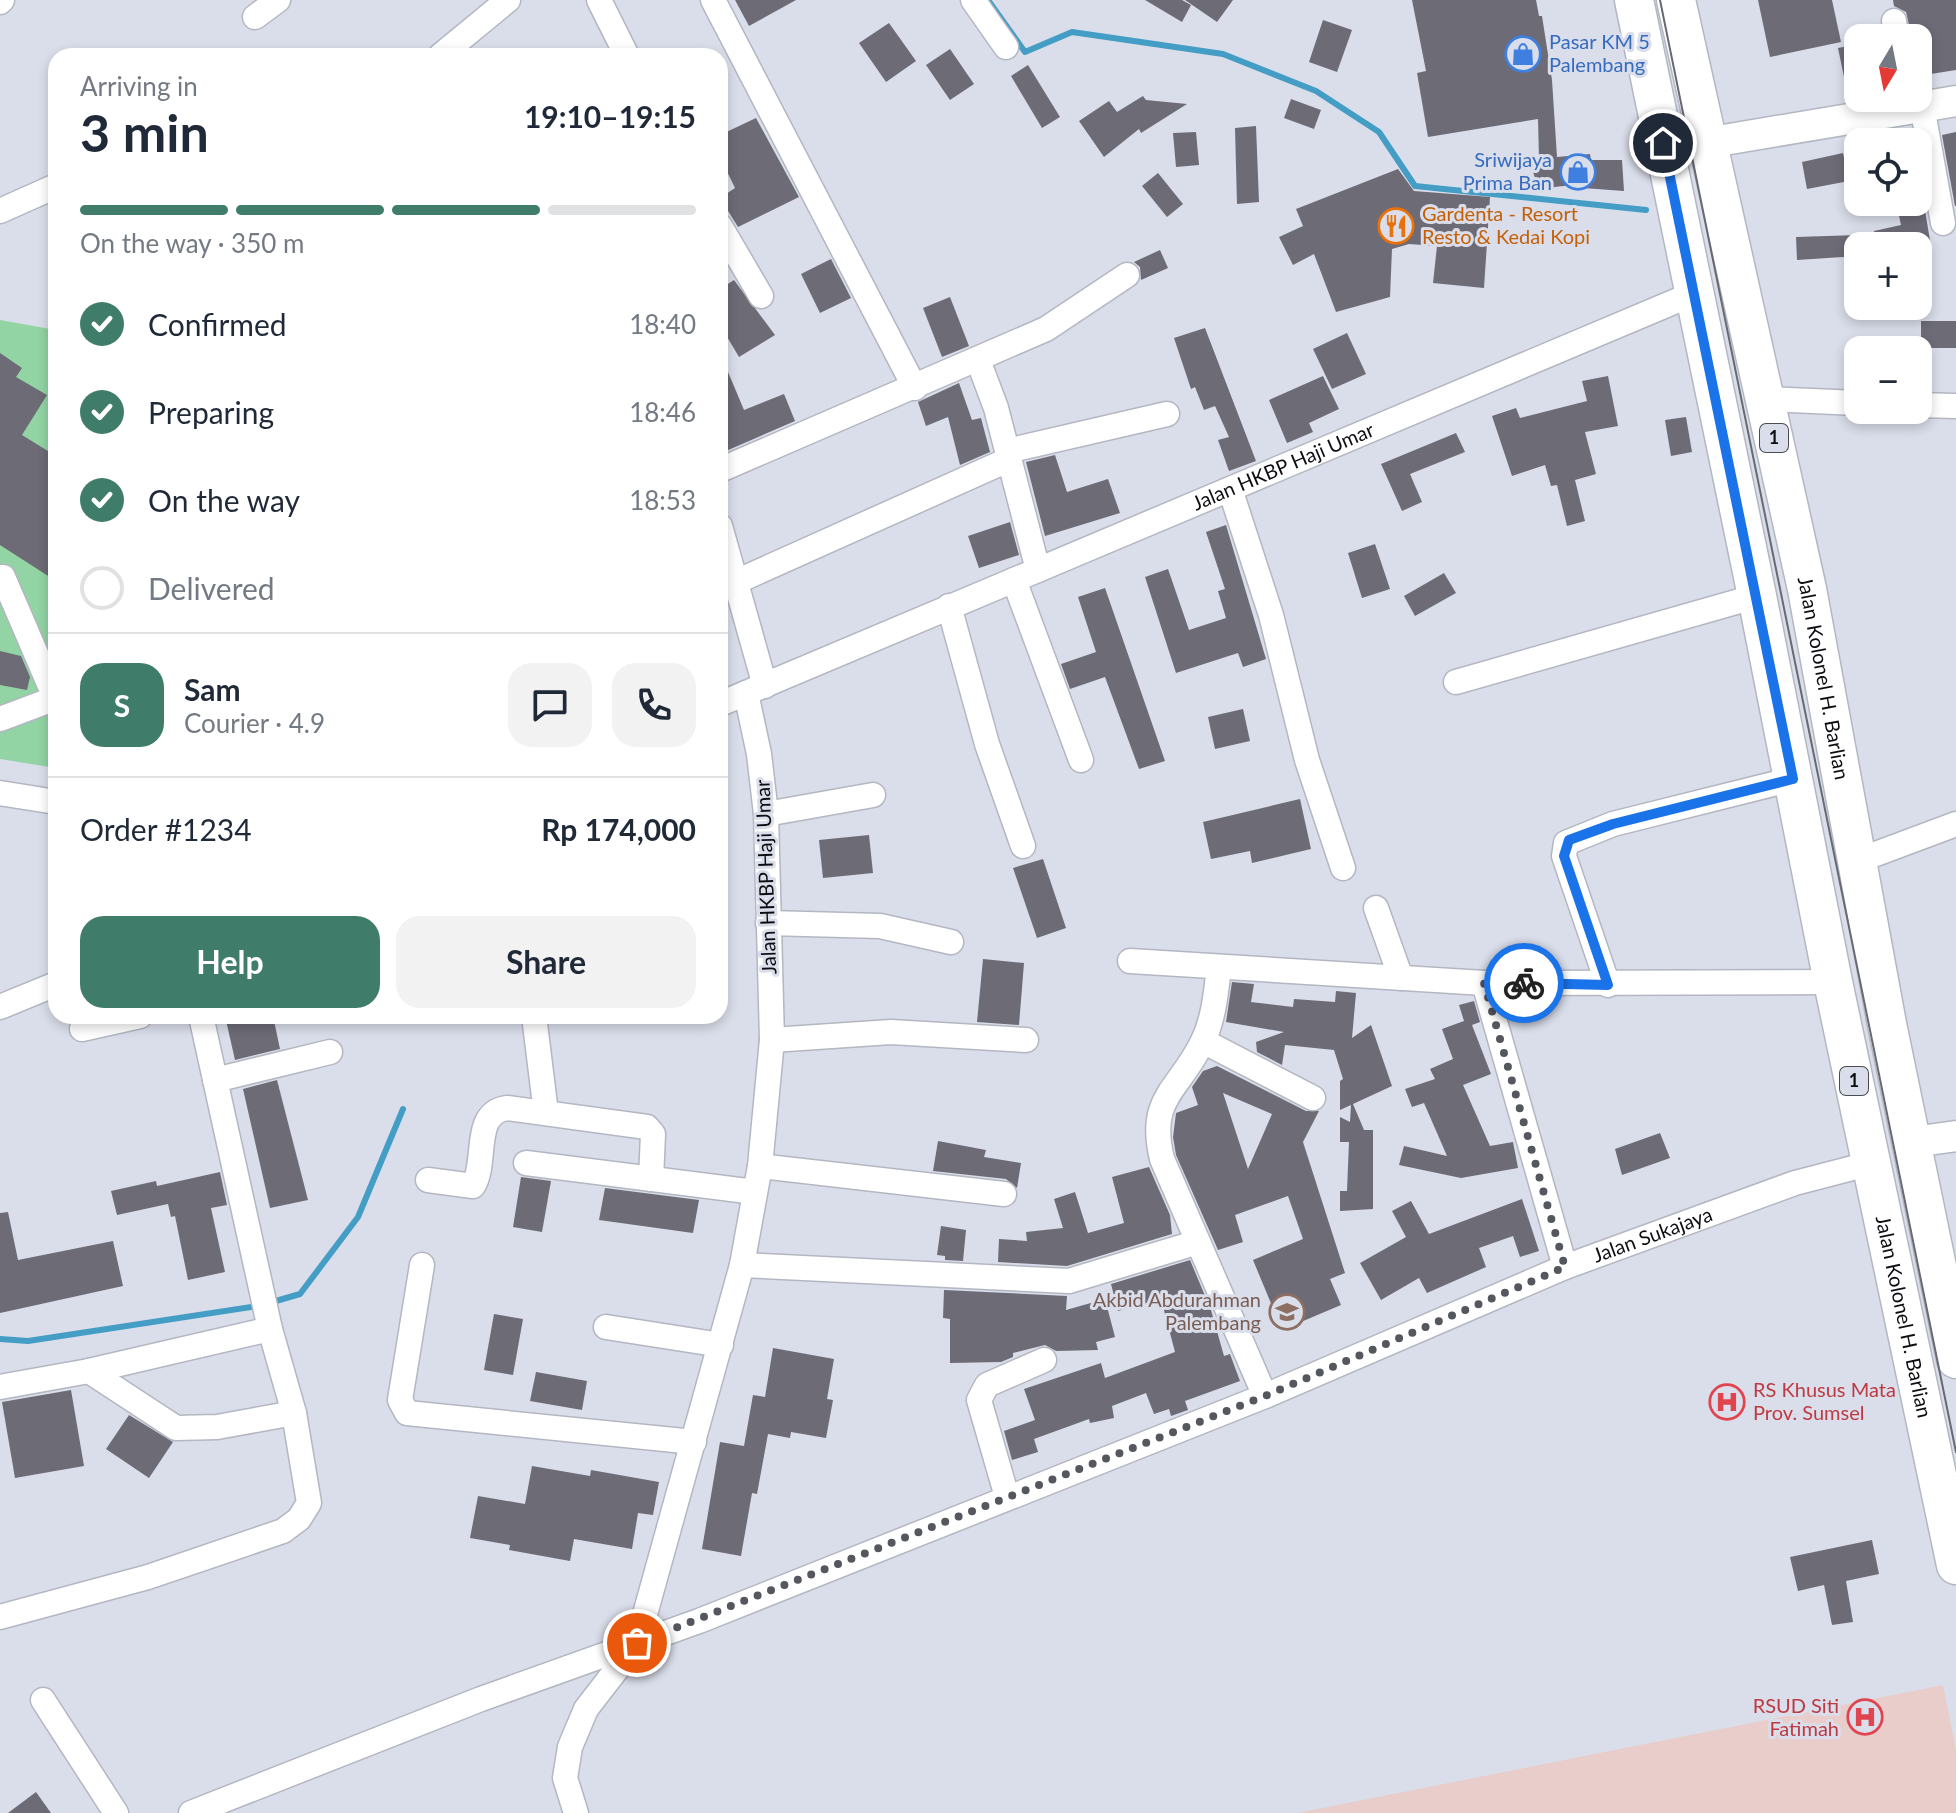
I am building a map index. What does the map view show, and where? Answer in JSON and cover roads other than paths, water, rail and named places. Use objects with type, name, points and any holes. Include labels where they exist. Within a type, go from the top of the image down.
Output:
[{"type":"highway","name":"1","points":[[1634,0],[1757,596]]},
{"type":"highway","name":"Jalan Kolonel H. Barlian","points":[[1676,0],[1807,589],[1857,861],[1956,1359]]},
{"type":"highway","name":"Jalan Kolonel H. Barlian","points":[[1757,596],[1833,982],[1956,1565]]},
{"type":"street","points":[[255,17],[278,0]]},
{"type":"street","points":[[471,46],[508,0]]},
{"type":"street","points":[[599,0],[623,48]]},
{"type":"street","points":[[713,0],[915,388]]},
{"type":"street","points":[[973,0],[1006,47]]},
{"type":"street","points":[[1932,103],[1956,101]]},
{"type":"street","points":[[1706,143],[1871,112]]},
{"type":"street","points":[[1916,112],[1943,223]]},
{"type":"street","points":[[0,211],[48,190]]},
{"type":"street","points":[[728,240],[761,296]]},
{"type":"street","points":[[728,463],[915,388],[1046,329],[1127,275]]},
{"type":"street","name":"Jalan HKBP Haji Umar","points":[[576,1813],[565,1778],[570,1747],[586,1709],[637,1643],[742,1265],[760,1166],[772,1040],[766,814],[756,689],[949,606],[1231,492],[1695,293]]},
{"type":"street","points":[[978,360],[1008,455],[1038,570]]},
{"type":"street","points":[[1765,399],[1844,402]]},
{"type":"street","points":[[1932,405],[1956,406]]},
{"type":"street","points":[[728,586],[1008,455],[1167,414]]},
{"type":"street","points":[[1231,492],[1271,615],[1307,760],[1343,868]]},
{"type":"street","points":[[3,577],[48,681]]},
{"type":"street","points":[[1014,580],[1081,760]]},
{"type":"street","points":[[728,590],[756,689],[728,701]]},
{"type":"street","points":[[1456,682],[1757,596]]},
{"type":"street","points":[[949,606],[987,744],[1023,846]]},
{"type":"street","points":[[0,719],[48,702]]},
{"type":"street","points":[[1608,985],[1564,856],[1566,843],[1613,824],[1793,779]]},
{"type":"street","points":[[0,793],[48,801]]},
{"type":"street","points":[[766,814],[873,795]]},
{"type":"street","points":[[1857,861],[1956,824]]},
{"type":"street","points":[[1376,908],[1401,978]]},
{"type":"street","points":[[768,923],[842,922],[880,926],[951,942]]},
{"type":"street","points":[[1130,961],[1484,983],[1833,982]]},
{"type":"street","points":[[1219,967],[1211,1020],[1203,1041],[1164,1103],[1156,1124],[1162,1159],[1265,1396]]},
{"type":"street","points":[[1484,983],[1565,1267]]},
{"type":"street","points":[[0,1007],[48,987]]},
{"type":"street","points":[[82,1029],[104,1024]]},
{"type":"street","points":[[0,1617],[148,1577],[283,1531],[299,1519],[309,1503],[294,1413],[270,1329],[203,1024]]},
{"type":"street","points":[[535,1024],[546,1113]]},
{"type":"street","points":[[772,1040],[891,1032],[1026,1040]]},
{"type":"street","points":[[1203,1041],[1313,1098]]},
{"type":"street","points":[[215,1080],[330,1052]]},
{"type":"street","points":[[428,1180],[473,1186],[487,1120],[494,1111],[507,1108],[650,1128],[653,1137],[651,1179]]},
{"type":"street","points":[[1913,1142],[1956,1136]]},
{"type":"street","points":[[526,1163],[755,1192]]},
{"type":"street","name":"Jalan Sukajaya","points":[[191,1813],[481,1699],[637,1643],[1265,1396],[1565,1267],[1795,1183],[1872,1163]]},
{"type":"street","points":[[760,1166],[1004,1194]]},
{"type":"street","points":[[742,1265],[1069,1281],[1198,1242]]},
{"type":"street","points":[[422,1265],[400,1400],[407,1413],[694,1442]]},
{"type":"street","points":[[606,1327],[721,1345]]},
{"type":"street","points":[[0,1387],[89,1371],[270,1329]]},
{"type":"street","points":[[1007,1497],[979,1400],[987,1385],[1044,1360]]},
{"type":"street","points":[[89,1371],[176,1428],[217,1427],[294,1413]]},
{"type":"street","points":[[43,1700],[116,1813]]},
{"type":"waterway","points":[[988,0],[1025,52],[1072,32],[1223,54],[1316,91],[1379,132],[1415,186],[1646,210]]},
{"type":"waterway","points":[[269,1303],[300,1294],[358,1217],[403,1109]]},
{"type":"waterway","points":[[0,1339],[28,1341],[258,1306]]},
{"type":"tram line","points":[[1660,0],[1956,1452]]},
{"type":"place","name":"Pasar KM 5 Palembang","points":[[1523,54]]},
{"type":"place","name":"Sriwijaya Prima Ban","points":[[1578,172]]},
{"type":"place","name":"Gardenta - Resort Resto & Kedai Kopi","points":[[1396,226]]},
{"type":"place","name":"Akbid Abdurahman Palembang","points":[[1287,1312]]},
{"type":"place","name":"RS Khusus Mata Prov. Sumsel","points":[[1727,1402]]},
{"type":"place","name":"RSUD Siti Fatimah","points":[[1865,1717]]}]
